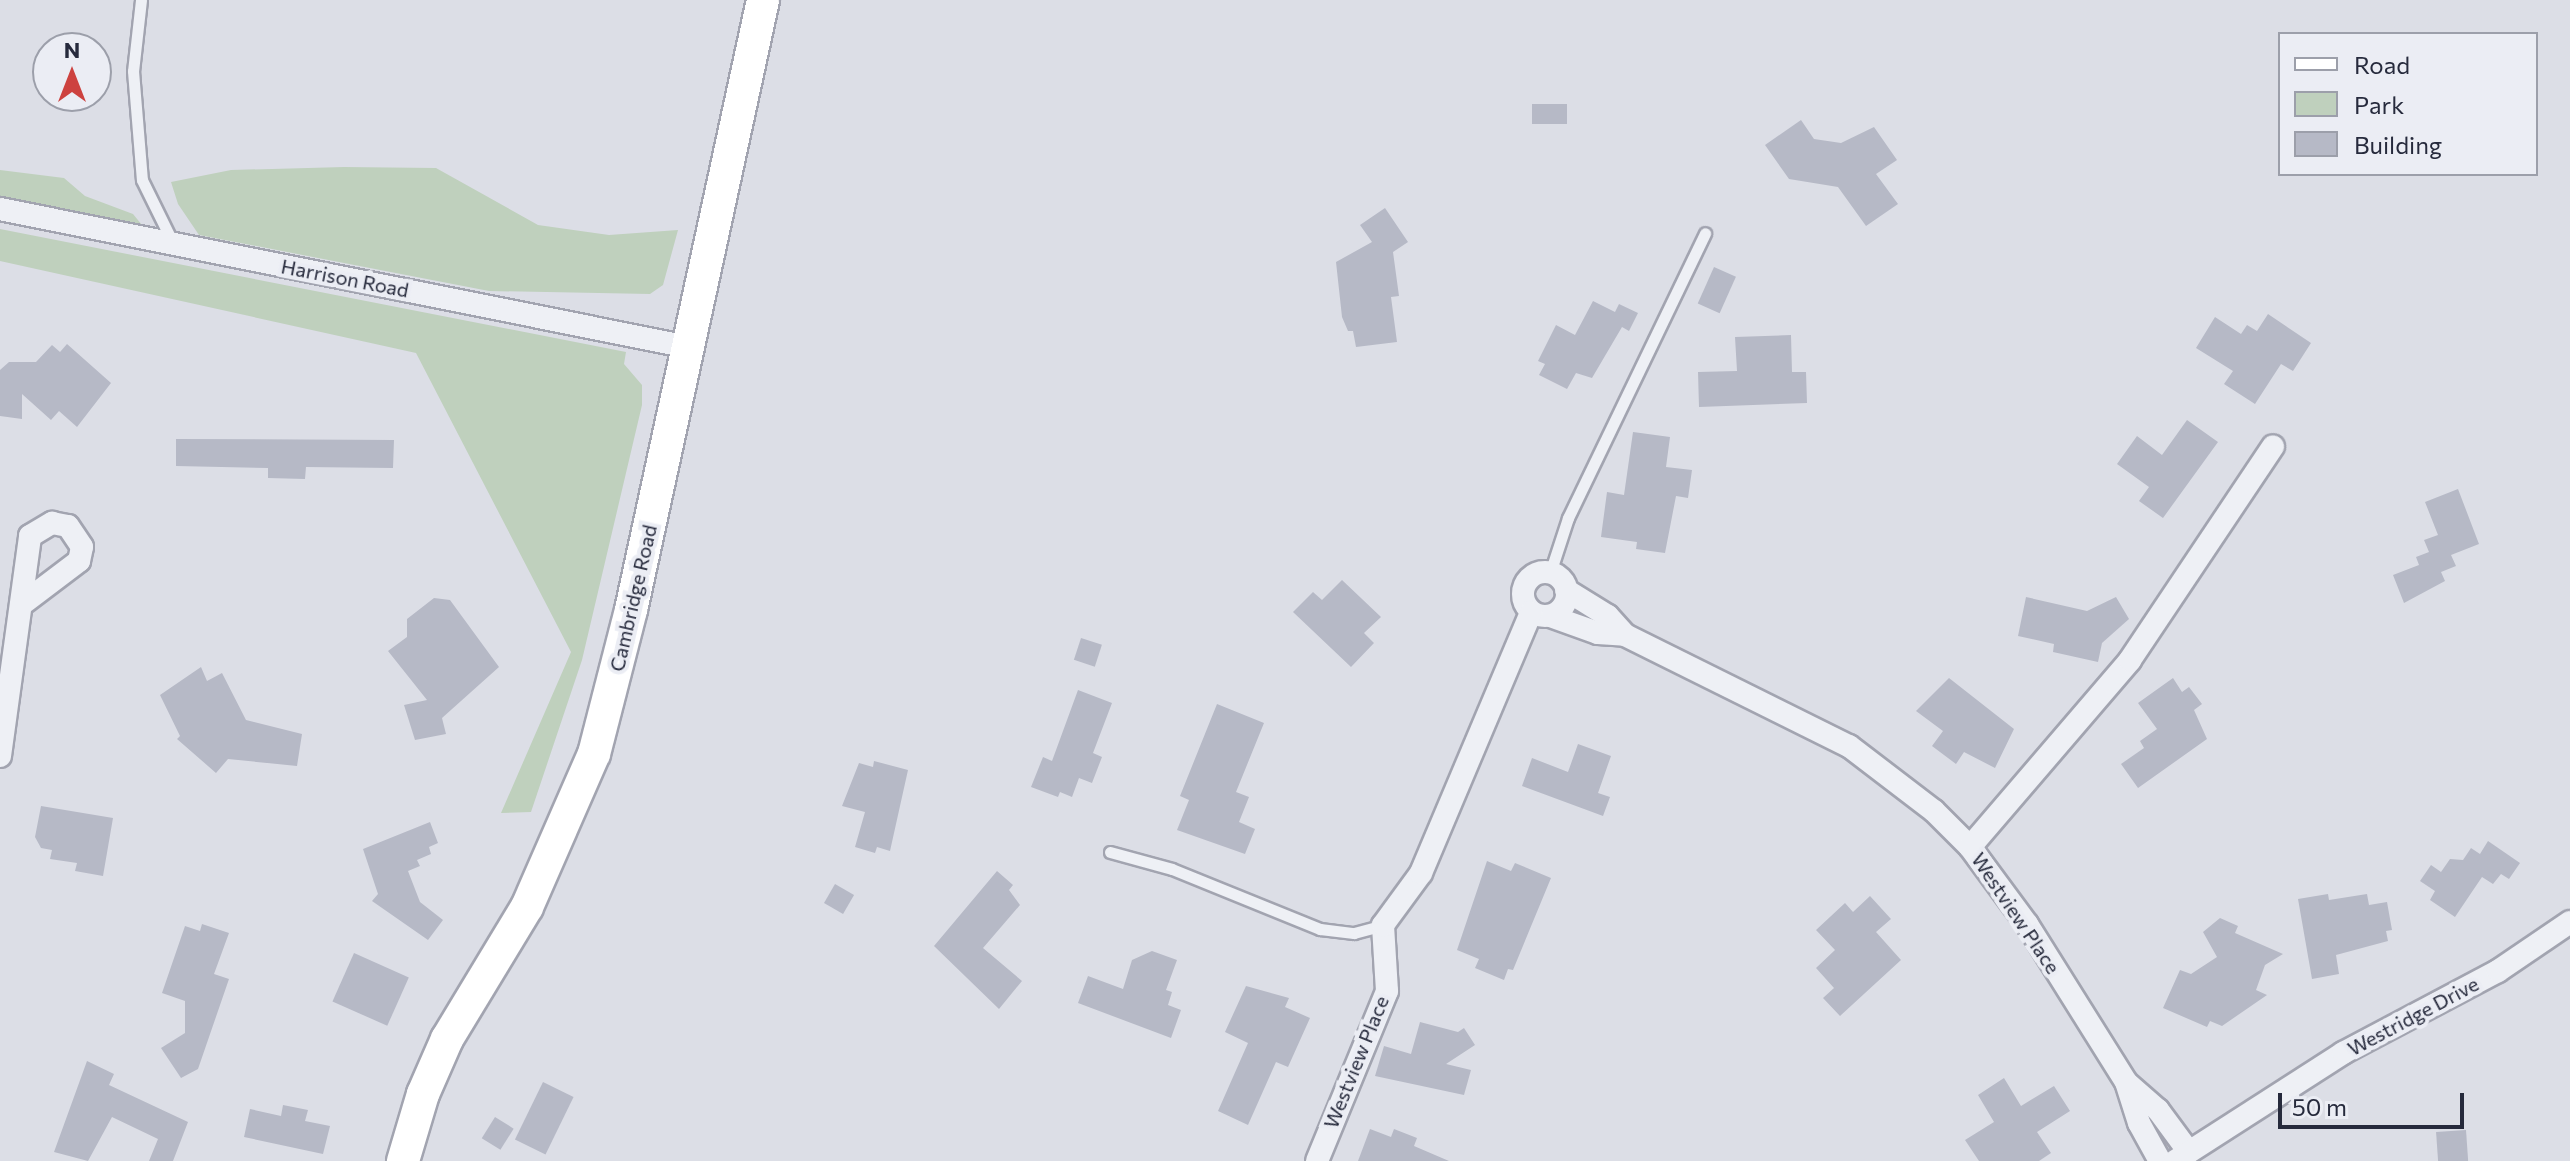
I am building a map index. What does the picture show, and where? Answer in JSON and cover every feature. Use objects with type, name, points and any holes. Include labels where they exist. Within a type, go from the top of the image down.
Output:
[{"type":"main road","name":"Cambridge Road","points":[[403,1161],[423,1094],[447,1039],[527,907],[594,754],[689,347],[763,0]]},
{"type":"street","name":"Harrison Road","points":[[0,209],[689,347]]},
{"type":"street","points":[[1970,847],[2130,660],[2273,446]]},
{"type":"street","points":[[1550,573],[1566,590],[1562,608],[1540,614],[1523,600],[1525,585],[1535,575],[1550,573]]},
{"type":"street","name":"Westview Place","points":[[1566,590],[1608,616],[1625,635],[1849,746],[1916,796],[1970,847],[2027,924],[2126,1082],[2139,1123],[2160,1161]]},
{"type":"street","points":[[0,756],[25,602]]},
{"type":"street","points":[[1383,925],[1421,873],[1540,614]]},
{"type":"street","name":"Westview Place","points":[[1540,614],[1598,633],[1625,635]]},
{"type":"street","name":"Westridge Drive","points":[[2182,1156],[2343,1053],[2498,971],[2570,922]]},
{"type":"street","name":"Westview Place","points":[[1317,1161],[1387,991],[1383,925]]},
{"type":"street","name":"Westview Place","points":[[2126,1082],[2158,1110],[2182,1156]]},
{"type":"lane","points":[[141,0],[133,71],[142,180],[173,244]]},
{"type":"lane","points":[[1550,573],[1568,518],[1705,233]]},
{"type":"lane","points":[[1110,852],[1134,854],[1320,929],[1354,933],[1383,925]]},
{"type":"green space","points":[[436,168],[538,225],[609,235],[678,230],[663,285],[650,294],[489,291],[199,235],[178,204],[171,182],[231,170]]},
{"type":"green space","points":[[0,170],[64,178],[85,196],[133,214],[142,225],[0,198]]},
{"type":"green space","points":[[0,229],[626,352],[624,364],[642,385],[642,405],[582,660],[531,812],[501,813],[571,652],[416,353],[0,261]]},
{"type":"building","points":[[1532,104],[1567,104],[1567,124],[1532,124]]},
{"type":"building","points":[[1801,120],[1814,139],[1841,143],[1874,127],[1897,160],[1876,174],[1898,204],[1866,226],[1838,187],[1789,179],[1765,145]]},
{"type":"building","points":[[1385,208],[1408,242],[1393,252],[1399,296],[1391,297],[1397,342],[1356,347],[1353,331],[1348,331],[1342,317],[1336,262],[1372,242],[1360,225]]},
{"type":"building","points":[[1714,267],[1736,277],[1720,313],[1698,304]]},
{"type":"building","points":[[1593,301],[1615,312],[1619,304],[1638,313],[1629,331],[1622,327],[1592,378],[1576,373],[1567,389],[1539,375],[1545,364],[1538,361],[1556,325],[1575,335]]},
{"type":"building","points":[[2268,314],[2311,343],[2293,371],[2281,364],[2255,404],[2224,384],[2233,371],[2196,348],[2215,317],[2241,334],[2247,325],[2257,331]]},
{"type":"building","points":[[1791,335],[1792,372],[1806,372],[1807,403],[1699,407],[1698,372],[1737,371],[1735,337]]},
{"type":"building","points":[[67,344],[111,383],[77,427],[59,411],[51,420],[22,394],[22,419],[0,416],[0,370],[9,362],[36,362],[52,345],[60,352]]},
{"type":"building","points":[[2187,420],[2218,442],[2163,518],[2139,501],[2149,487],[2117,464],[2137,436],[2162,455]]},
{"type":"building","points":[[1633,432],[1670,437],[1666,467],[1692,470],[1688,498],[1676,496],[1665,553],[1636,549],[1637,542],[1601,537],[1607,492],[1624,495]]},
{"type":"building","points":[[176,439],[394,440],[393,468],[306,467],[305,479],[268,478],[268,468],[176,466]]},
{"type":"building","points":[[2458,489],[2479,544],[2451,555],[2456,566],[2441,572],[2445,581],[2404,603],[2393,575],[2419,565],[2416,557],[2429,552],[2424,540],[2438,535],[2425,502]]},
{"type":"building","points":[[1342,580],[1381,617],[1364,633],[1374,643],[1351,667],[1293,612],[1313,592],[1322,600]]},
{"type":"building","points":[[2026,597],[2087,611],[2116,597],[2129,619],[2102,643],[2098,662],[2053,652],[2054,644],[2018,636]]},
{"type":"building","points":[[434,598],[450,600],[499,667],[442,718],[446,734],[415,740],[404,705],[427,700],[388,651],[407,637],[407,619]]},
{"type":"building","points":[[1081,638],[1102,645],[1095,667],[1074,660]]},
{"type":"building","points":[[201,667],[207,681],[222,673],[246,720],[302,734],[297,766],[228,759],[216,773],[177,739],[180,736],[160,695]]},
{"type":"building","points":[[1949,678],[2014,729],[1995,768],[1964,752],[1956,764],[1932,746],[1943,731],[1916,711]]},
{"type":"building","points":[[2173,678],[2182,692],[2189,687],[2202,704],[2194,710],[2207,739],[2138,788],[2121,764],[2144,748],[2140,741],[2157,729],[2138,703]]},
{"type":"building","points":[[1078,690],[1112,703],[1093,753],[1102,757],[1092,783],[1079,778],[1072,797],[1060,792],[1058,797],[1031,787],[1043,757],[1052,761]]},
{"type":"building","points":[[1217,704],[1264,723],[1236,792],[1249,797],[1239,822],[1255,829],[1245,854],[1177,830],[1189,800],[1180,796]]},
{"type":"building","points":[[1578,744],[1611,756],[1598,793],[1610,797],[1603,816],[1522,786],[1532,758],[1568,772]]},
{"type":"building","points":[[874,761],[908,770],[890,851],[877,847],[875,853],[855,847],[865,812],[842,806],[859,763],[873,767]]},
{"type":"building","points":[[41,806],[113,818],[103,876],[75,871],[77,863],[50,859],[52,850],[41,848],[35,837]]},
{"type":"building","points":[[430,822],[438,843],[429,847],[431,854],[417,860],[420,866],[408,871],[420,902],[443,920],[428,940],[372,901],[378,894],[363,849]]},
{"type":"building","points":[[2488,841],[2520,863],[2509,879],[2501,874],[2493,884],[2482,877],[2455,917],[2430,900],[2435,891],[2420,881],[2431,865],[2441,872],[2450,859],[2463,860],[2471,848],[2480,854]]},
{"type":"building","points":[[1487,861],[1511,871],[1515,863],[1551,878],[1513,970],[1508,969],[1504,980],[1475,968],[1479,959],[1457,950]]},
{"type":"building","points":[[997,871],[1013,885],[1009,890],[1020,905],[983,948],[1022,981],[999,1009],[934,946]]},
{"type":"building","points":[[835,884],[854,895],[843,914],[824,903]]},
{"type":"building","points":[[2328,894],[2329,900],[2367,894],[2369,905],[2387,902],[2392,930],[2386,931],[2388,941],[2336,955],[2339,974],[2312,979],[2298,899]]},
{"type":"building","points":[[1870,896],[1891,919],[1876,932],[1901,960],[1840,1016],[1823,998],[1834,988],[1816,968],[1835,950],[1816,930],[1845,903],[1853,912]]},
{"type":"building","points":[[2220,918],[2238,926],[2235,933],[2283,954],[2265,965],[2256,990],[2267,995],[2222,1026],[2210,1021],[2207,1027],[2163,1008],[2180,970],[2191,974],[2217,957],[2203,932]]},
{"type":"building","points":[[202,924],[229,933],[214,974],[229,979],[198,1069],[181,1078],[161,1048],[185,1033],[185,1001],[162,993],[185,926],[200,931]]},
{"type":"building","points":[[1152,951],[1177,960],[1166,990],[1172,992],[1168,1005],[1181,1010],[1171,1038],[1078,1003],[1088,976],[1123,989],[1132,960]]},
{"type":"building","points":[[354,953],[409,977],[387,1026],[332,1001]]},
{"type":"building","points":[[1246,986],[1289,998],[1285,1007],[1310,1018],[1288,1067],[1276,1062],[1248,1125],[1218,1111],[1248,1043],[1225,1032]]},
{"type":"building","points":[[1420,1022],[1458,1032],[1464,1028],[1475,1045],[1446,1064],[1471,1070],[1464,1095],[1375,1076],[1384,1046],[1411,1054]]},
{"type":"building","points":[[87,1061],[114,1074],[109,1085],[188,1122],[173,1161],[149,1161],[158,1139],[112,1117],[88,1161],[54,1152]]},
{"type":"building","points":[[2004,1078],[2021,1106],[2054,1086],[2070,1111],[2037,1132],[2051,1153],[2039,1161],[1979,1161],[1965,1140],[1994,1122],[1978,1095]]},
{"type":"building","points":[[543,1082],[574,1097],[546,1154],[515,1140]]},
{"type":"building","points":[[283,1105],[308,1110],[305,1121],[330,1126],[323,1154],[244,1137],[250,1109],[281,1116]]},
{"type":"building","points":[[495,1117],[514,1129],[500,1150],[482,1138]]},
{"type":"building","points":[[1370,1129],[1391,1137],[1394,1129],[1417,1138],[1414,1146],[1449,1161],[1358,1161]]},
{"type":"building","points":[[2466,1130],[2468,1161],[2438,1161],[2436,1132]]}]
